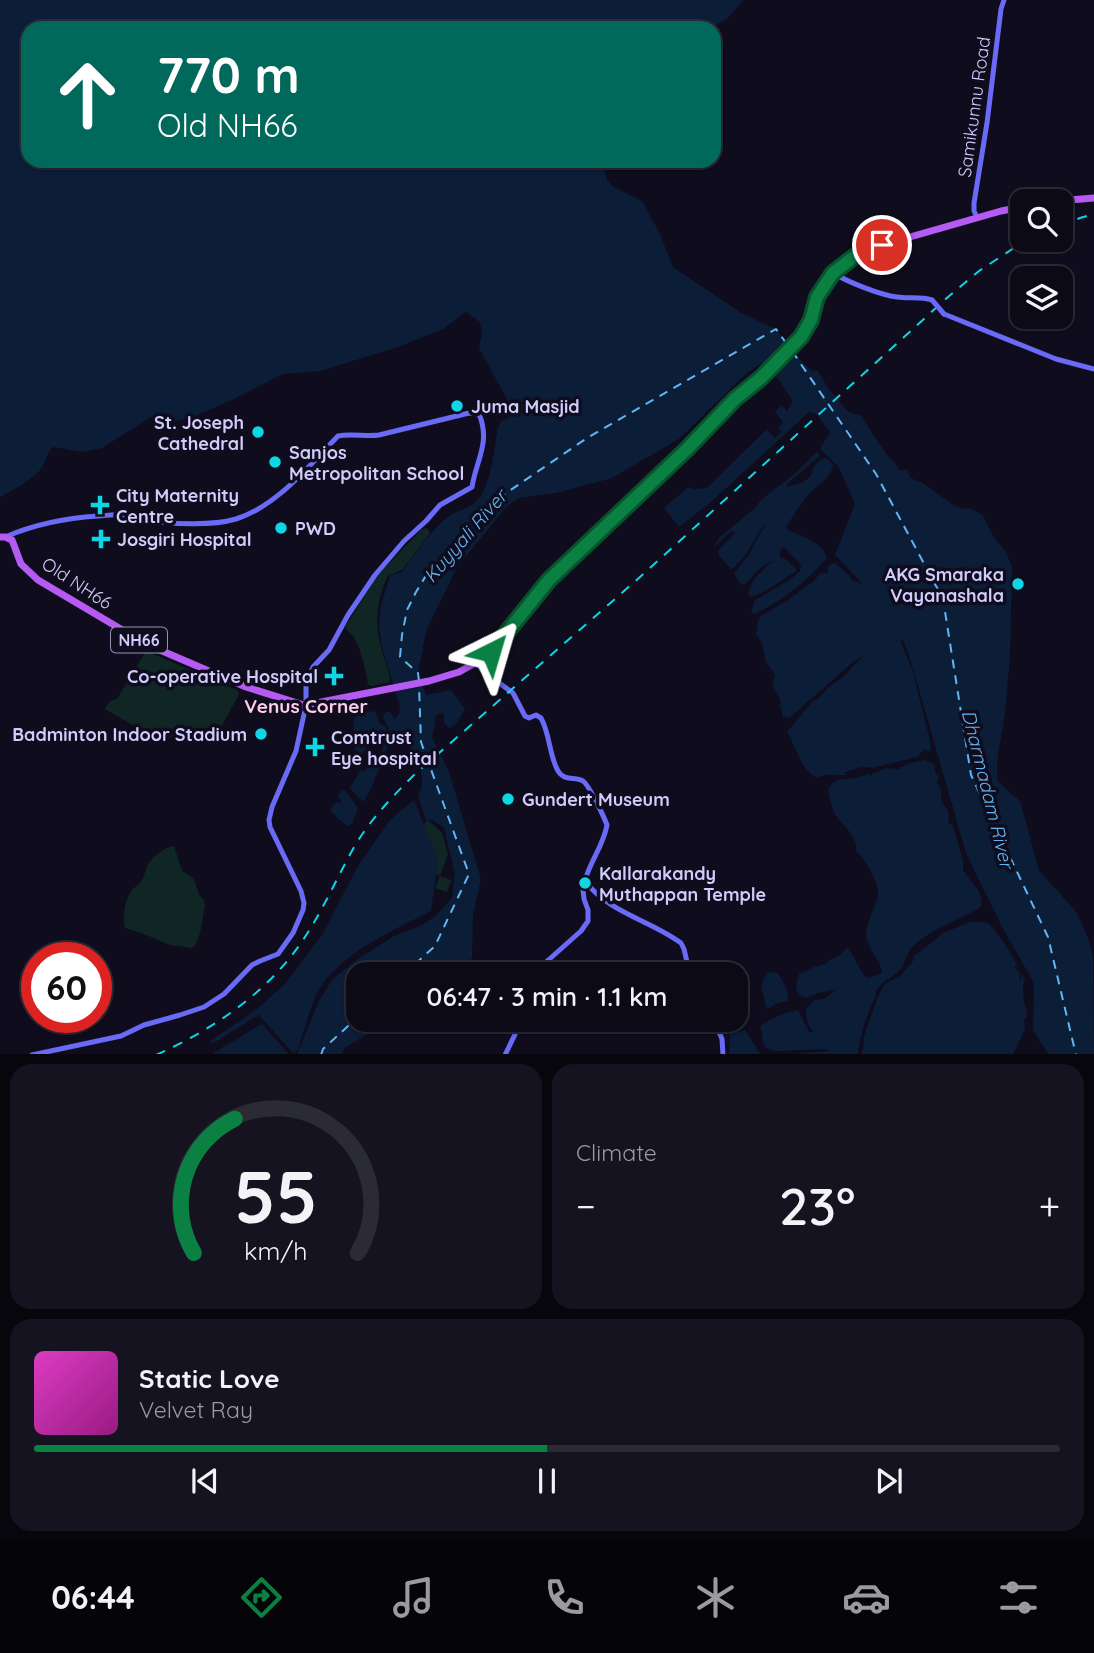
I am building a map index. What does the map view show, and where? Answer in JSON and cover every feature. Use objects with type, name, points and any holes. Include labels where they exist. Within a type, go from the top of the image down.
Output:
[{"type":"main road","name":"Samikunnu Road","points":[[977,217],[974,203],[1004,0]]},
{"type":"main road","points":[[1073,200],[1094,198]]},
{"type":"main road","name":"NH66","points":[[476,662],[496,647],[549,580],[801,337],[811,320],[817,297],[833,273],[855,256],[882,245],[1010,209]]},
{"type":"main road","points":[[833,273],[895,297],[932,300],[944,314],[1056,359],[1094,369]]},
{"type":"main road","points":[[2,537],[55,521],[87,517],[119,515],[152,521],[206,523],[236,519],[281,493],[338,436],[379,435],[469,413],[478,414],[483,424],[481,458],[472,487],[440,505],[404,541],[375,575],[348,615],[329,650],[313,667],[307,679],[306,705],[296,751],[269,820],[304,903],[285,947],[278,954],[251,965],[224,994],[204,1007],[144,1025],[121,1036],[37,1054]]},
{"type":"main road","name":"Old NH66","points":[[2,537],[14,543],[22,564],[38,580],[146,645],[246,687],[312,708],[366,696],[371,692],[429,681],[459,672],[476,662]]},
{"type":"main road","points":[[476,662],[483,671],[513,693],[525,716],[529,718],[536,715],[541,718],[558,771],[565,778],[585,782],[607,825],[600,849],[586,875],[583,890],[589,910],[588,921],[546,962]]},
{"type":"main road","points":[[585,881],[595,893],[616,908],[681,943],[687,962]]},
{"type":"main road","points":[[506,1054],[517,1032]]},
{"type":"main road","points":[[719,1032],[723,1054]]},
{"type":"green space","points":[[427,528],[430,533],[402,570],[388,576],[379,600],[377,626],[390,682],[368,685],[358,646],[345,627],[377,576],[422,529]]},
{"type":"green space","points":[[146,651],[237,690],[239,694],[214,741],[188,729],[178,732],[164,743],[105,709],[110,701],[117,699]]},
{"type":"green space","points":[[428,820],[442,833],[448,854],[440,876],[436,874],[424,824]]},
{"type":"green space","points":[[174,846],[182,871],[193,878],[205,905],[200,933],[192,948],[170,945],[125,928],[124,924],[128,898],[142,880],[147,866],[159,853]]},
{"type":"green space","points":[[440,876],[451,880],[447,892],[435,888]]},
{"type":"water","points":[[0,0],[743,0],[721,22],[21,21],[21,168],[604,168],[607,180],[612,186],[642,201],[659,232],[673,267],[741,313],[776,329],[803,363],[811,370],[818,371],[848,412],[862,416],[900,471],[907,469],[910,478],[921,482],[954,505],[983,515],[993,536],[1006,552],[1012,567],[1010,656],[997,780],[1020,801],[1039,870],[1077,913],[1088,938],[1093,956],[1094,1054],[1048,1054],[1033,1030],[1034,983],[1002,927],[966,853],[902,638],[931,745],[930,752],[925,749],[917,757],[872,768],[858,768],[844,773],[848,774],[845,775],[817,777],[805,768],[787,732],[813,701],[843,677],[864,655],[789,718],[783,717],[781,701],[772,685],[775,676],[766,663],[762,643],[756,634],[758,620],[815,580],[819,574],[828,574],[828,566],[835,563],[852,580],[864,585],[835,555],[855,504],[838,466],[820,449],[830,432],[816,414],[809,412],[711,502],[679,527],[664,508],[689,487],[707,488],[767,429],[775,438],[781,432],[778,428],[783,422],[775,412],[781,405],[787,411],[793,401],[779,380],[762,363],[748,372],[679,439],[612,478],[556,493],[518,498],[506,507],[457,567],[426,631],[418,673],[426,695],[451,690],[465,709],[455,725],[449,728],[444,723],[442,713],[436,715],[432,737],[449,772],[481,879],[473,914],[472,958],[468,962],[354,962],[394,936],[422,925],[436,916],[452,898],[455,874],[444,827],[430,819],[426,821],[418,795],[421,772],[402,735],[394,735],[391,738],[371,789],[363,802],[350,788],[360,770],[364,772],[382,751],[389,730],[383,716],[390,712],[395,719],[400,712],[379,627],[381,605],[390,576],[402,572],[444,520],[475,503],[479,498],[489,476],[498,427],[502,421],[515,414],[479,348],[482,334],[480,322],[466,312],[443,329],[395,348],[320,371],[283,374],[188,419],[172,421],[157,416],[151,417],[102,448],[82,452],[53,447],[42,467],[23,484],[0,497]]},
{"type":"water","points":[[818,451],[820,456],[785,487],[808,479],[813,472],[812,468],[821,459],[830,461],[833,466],[831,471],[805,499],[786,528],[815,543],[827,558],[785,596],[755,614],[751,613],[755,600],[791,579],[800,571],[801,565],[784,547],[780,550],[780,557],[797,570],[767,590],[750,597],[748,592],[754,579],[772,561],[760,568],[744,585],[739,583],[734,573],[748,556],[767,521],[742,559],[731,569],[719,556],[718,551],[735,531],[713,548],[719,538]]},
{"type":"water","points":[[375,711],[380,724],[385,726],[387,731],[379,732],[361,755],[352,741],[354,715],[356,712]]},
{"type":"water","points":[[924,760],[935,765],[941,800],[948,811],[949,823],[953,826],[963,870],[978,890],[982,900],[981,907],[930,933],[912,947],[899,971],[877,989],[858,1054],[795,1054],[829,1051],[825,1049],[770,1050],[764,1045],[760,1026],[778,1016],[798,1010],[809,1032],[814,1032],[810,1028],[806,1009],[814,1000],[824,999],[837,989],[806,998],[799,995],[796,988],[799,974],[826,964],[848,947],[864,976],[869,978],[882,973],[866,937],[878,894],[875,881],[869,867],[856,851],[852,835],[834,812],[828,790],[834,782],[840,780],[869,774],[871,777],[872,774],[887,768],[898,769]]},
{"type":"water","points":[[341,789],[346,791],[358,808],[352,824],[348,826],[330,810],[336,802],[341,802],[338,798]]},
{"type":"water","points":[[414,800],[438,860],[431,911],[370,943],[329,975],[317,994],[294,1054],[259,1015],[212,1044],[210,1041],[257,1009],[285,984],[322,935],[358,866],[391,819]]},
{"type":"water","points":[[970,922],[983,922],[990,926],[1012,956],[1020,981],[1021,974],[1025,980],[1023,993],[1027,1017],[1024,1020],[1025,1029],[1013,1054],[861,1054],[864,1036],[885,984],[900,976],[914,956],[941,934]]},
{"type":"water","points":[[346,969],[346,1032],[371,1032],[346,1047],[341,1054],[297,1054],[319,1001],[332,980]]},
{"type":"water","points":[[767,972],[778,973],[787,990],[788,1001],[767,1009],[761,986]]},
{"type":"water","points":[[262,1024],[289,1054],[212,1054]]},
{"type":"water","points":[[746,1032],[760,1054],[729,1054],[730,1034]]},
{"type":"ferry route","points":[[419,681],[418,673],[400,657],[407,610],[427,574],[496,500],[587,438],[776,329],[789,347]]},
{"type":"ferry route","points":[[792,351],[876,474],[943,599],[971,775],[1048,937],[1076,1054]]},
{"type":"ferry route","points":[[417,962],[435,946],[469,874],[421,742],[419,686]]},
{"type":"ferry route","points":[[321,1054],[323,1049],[346,1028]]},
{"type":"railway","points":[[1073,221],[1094,214]]},
{"type":"railway","points":[[158,1054],[194,1036],[230,1013],[278,971],[310,930],[366,829],[414,775],[640,577],[948,297],[979,271],[1010,251]]},
{"type":"place","name":"Juma Masjid","points":[[457,406]]},
{"type":"place","name":"St. Joseph Cathedral","points":[[258,432]]},
{"type":"place","name":"Sanjos Metropolitan School","points":[[275,462]]},
{"type":"place","name":"City Maternity Centre","points":[[100,505]]},
{"type":"place","name":"PWD","points":[[281,528]]},
{"type":"place","name":"Josgiri Hospital","points":[[101,539]]},
{"type":"place","name":"AKG Smaraka Vayanashala","points":[[1018,584]]},
{"type":"place","name":"Co-operative Hospital","points":[[334,676]]},
{"type":"place","name":"Badminton Indoor Stadium","points":[[261,734]]},
{"type":"place","name":"Comtrust Eye hospital","points":[[315,747]]},
{"type":"place","name":"Gundert Museum","points":[[508,799]]},
{"type":"place","name":"Kallarakandy Muthappan Temple","points":[[585,883]]},
{"type":"district","name":"Venus Corner","points":[[306,706]]},
{"type":"route","points":[[491,652],[549,580],[801,337],[811,320],[817,297],[833,273],[855,256],[882,245]]},
{"type":"water label","name":"Kuyyali River","points":[[465,536]]},
{"type":"water label","name":"Dharmadam River","points":[[988,789]]}]
